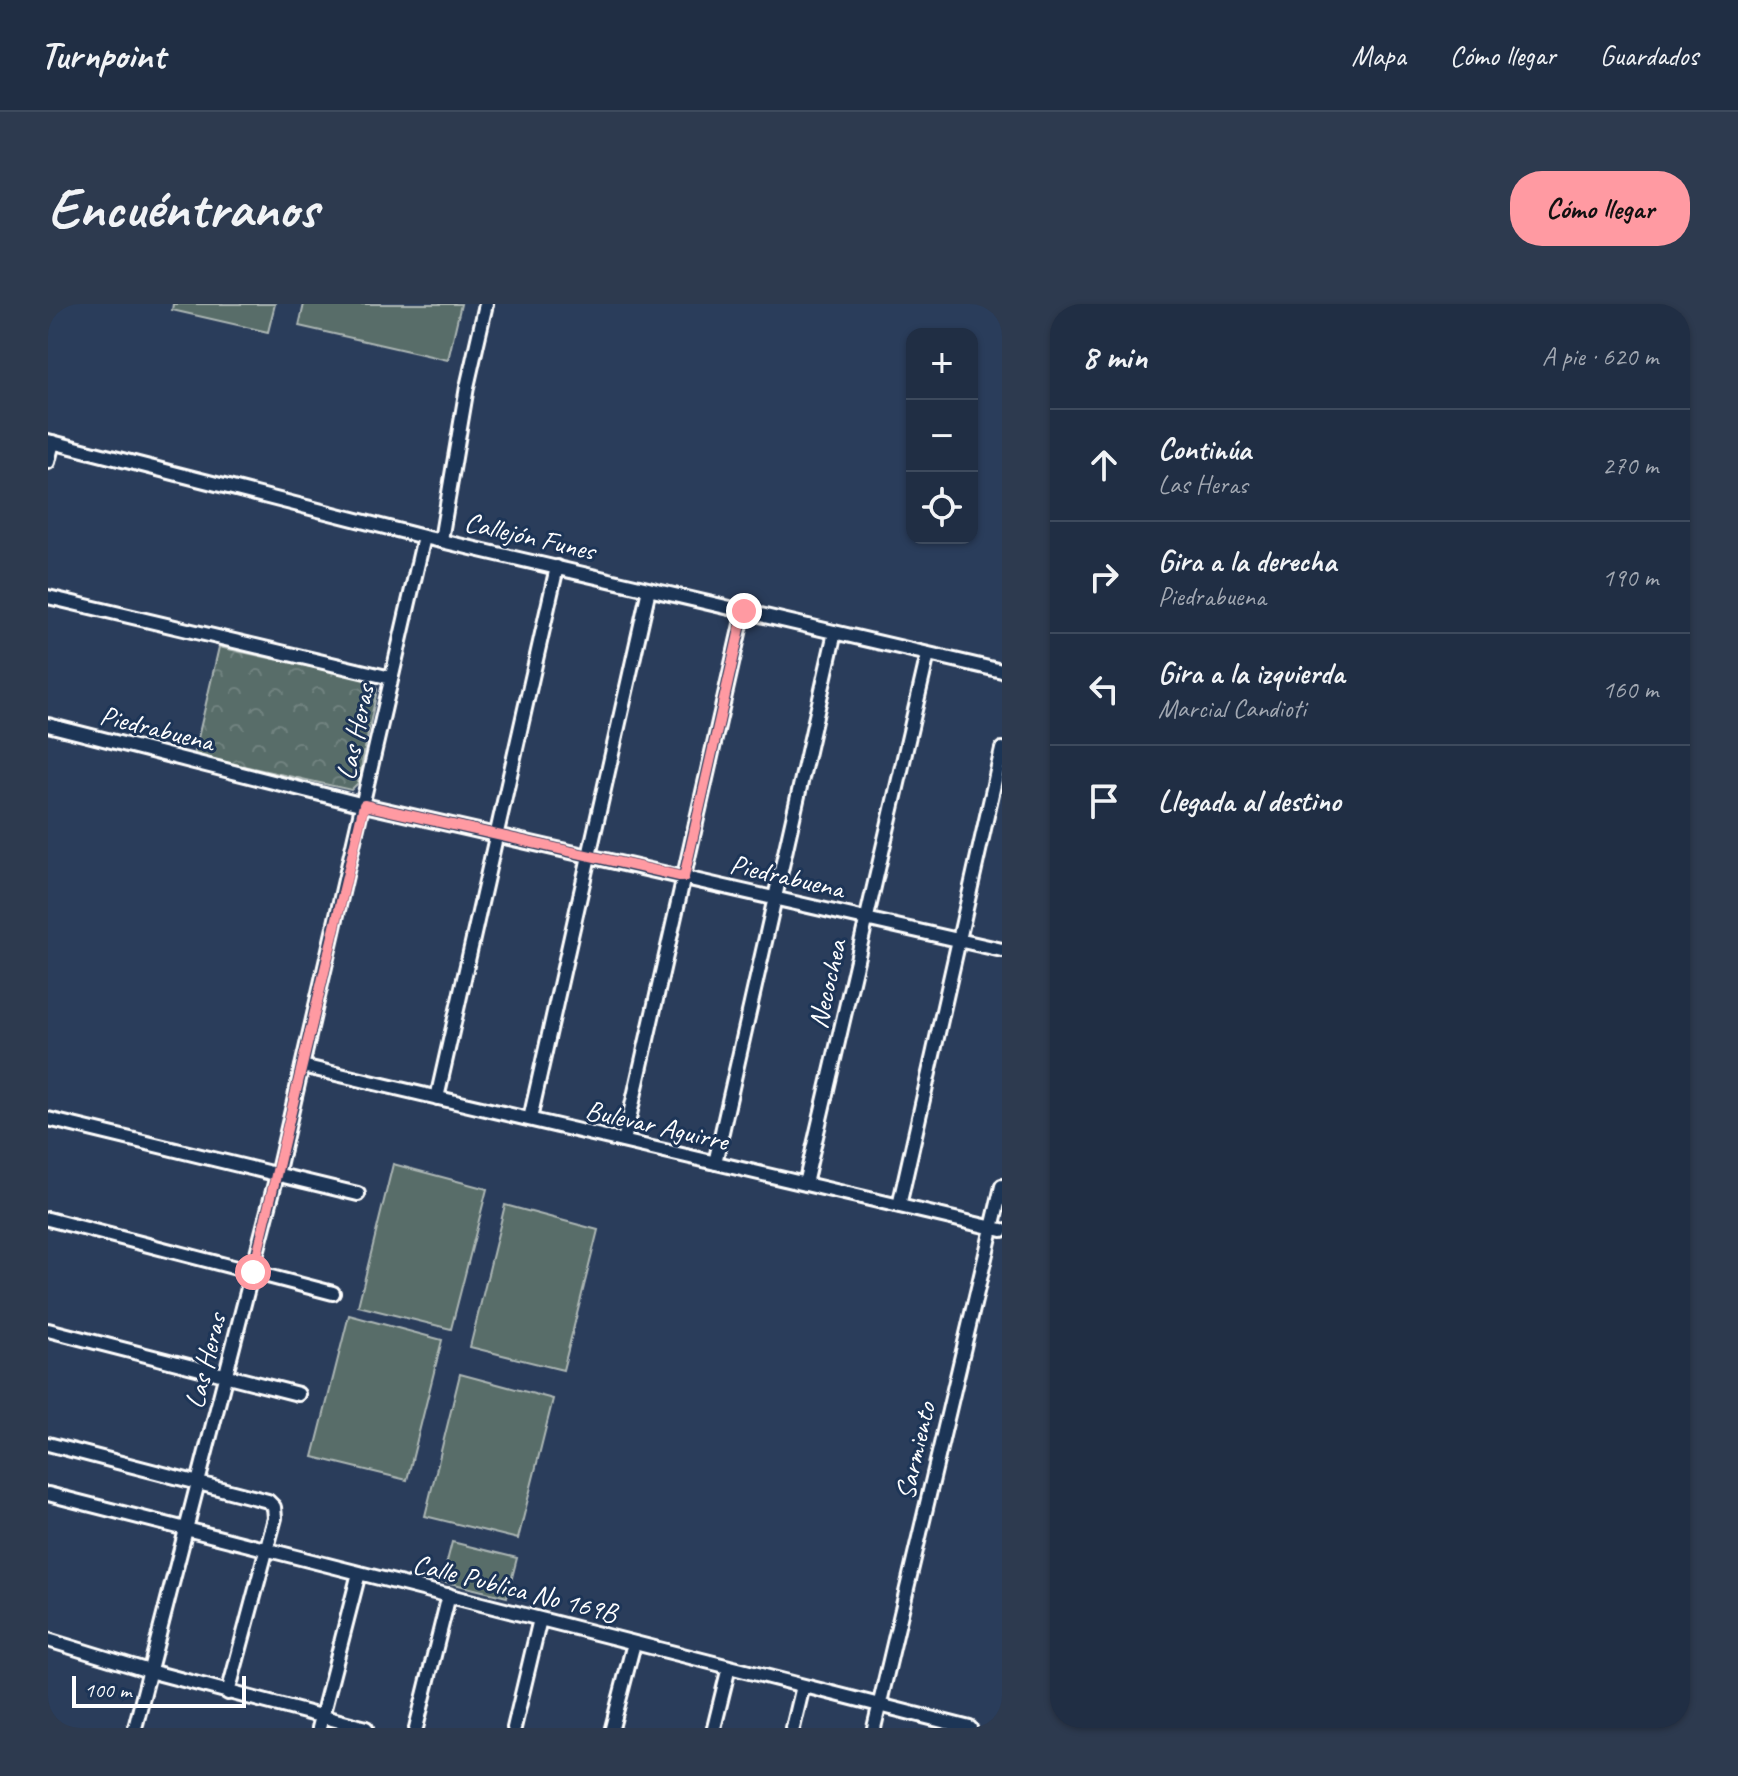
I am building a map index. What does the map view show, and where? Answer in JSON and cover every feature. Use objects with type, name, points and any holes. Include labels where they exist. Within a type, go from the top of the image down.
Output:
[{"type":"street","points":[[441,540],[467,387],[486,304]]},
{"type":"street","points":[[48,462],[50,441]]},
{"type":"street","name":"Callejón Funes","points":[[50,441],[424,537],[1002,671]]},
{"type":"street","name":"Las Heras","points":[[135,1728],[277,1175],[424,537]]},
{"type":"street","points":[[437,1098],[557,567]]},
{"type":"street","points":[[530,1119],[649,589]]},
{"type":"street","points":[[48,597],[391,678]]},
{"type":"street","points":[[624,1141],[744,611]]},
{"type":"street","points":[[715,1163],[835,632]]},
{"type":"street","name":"Necochea","points":[[805,1184],[928,654]]},
{"type":"street","name":"Piedrabuena","points":[[48,725],[364,805],[1002,950]]},
{"type":"street","points":[[899,1206],[1002,749]]},
{"type":"street","name":"Bulevar Aguirre","points":[[302,1066],[997,1229]]},
{"type":"street","points":[[48,1119],[358,1194]]},
{"type":"street","name":"Sarmiento","points":[[874,1728],[997,1229],[1002,1186]]},
{"type":"street","points":[[48,1219],[333,1293]]},
{"type":"street","points":[[48,1330],[298,1394]]},
{"type":"street","points":[[48,1444],[268,1501],[274,1507],[275,1518],[228,1693]]},
{"type":"street","name":"Calle Publica No 169B","points":[[48,1494],[970,1728]]},
{"type":"street","points":[[320,1722],[359,1573]]},
{"type":"street","points":[[416,1728],[449,1595]]},
{"type":"street","points":[[514,1728],[540,1619]]},
{"type":"street","points":[[48,1640],[320,1722],[366,1728]]},
{"type":"street","points":[[612,1728],[634,1643]]},
{"type":"street","points":[[714,1728],[729,1667]]},
{"type":"street","points":[[793,1728],[803,1686]]},
{"type":"green space","points":[[173,304],[275,304],[268,332],[172,310]]},
{"type":"green space","points":[[304,304],[461,304],[448,360],[299,326]]},
{"type":"green space","points":[[219,647],[372,680],[377,690],[358,783],[351,790],[194,755]]},
{"type":"green space","points":[[393,1164],[487,1189],[451,1329],[358,1306]]},
{"type":"green space","points":[[505,1205],[598,1230],[563,1370],[470,1347]]},
{"type":"green space","points":[[349,1315],[442,1340],[407,1480],[313,1457]]},
{"type":"green space","points":[[460,1374],[553,1399],[518,1539],[425,1516]]},
{"type":"green space","points":[[452,1542],[517,1558],[507,1597],[442,1581]]},
{"type":"route","points":[[253,1272],[364,805],[684,877],[744,611]]}]
